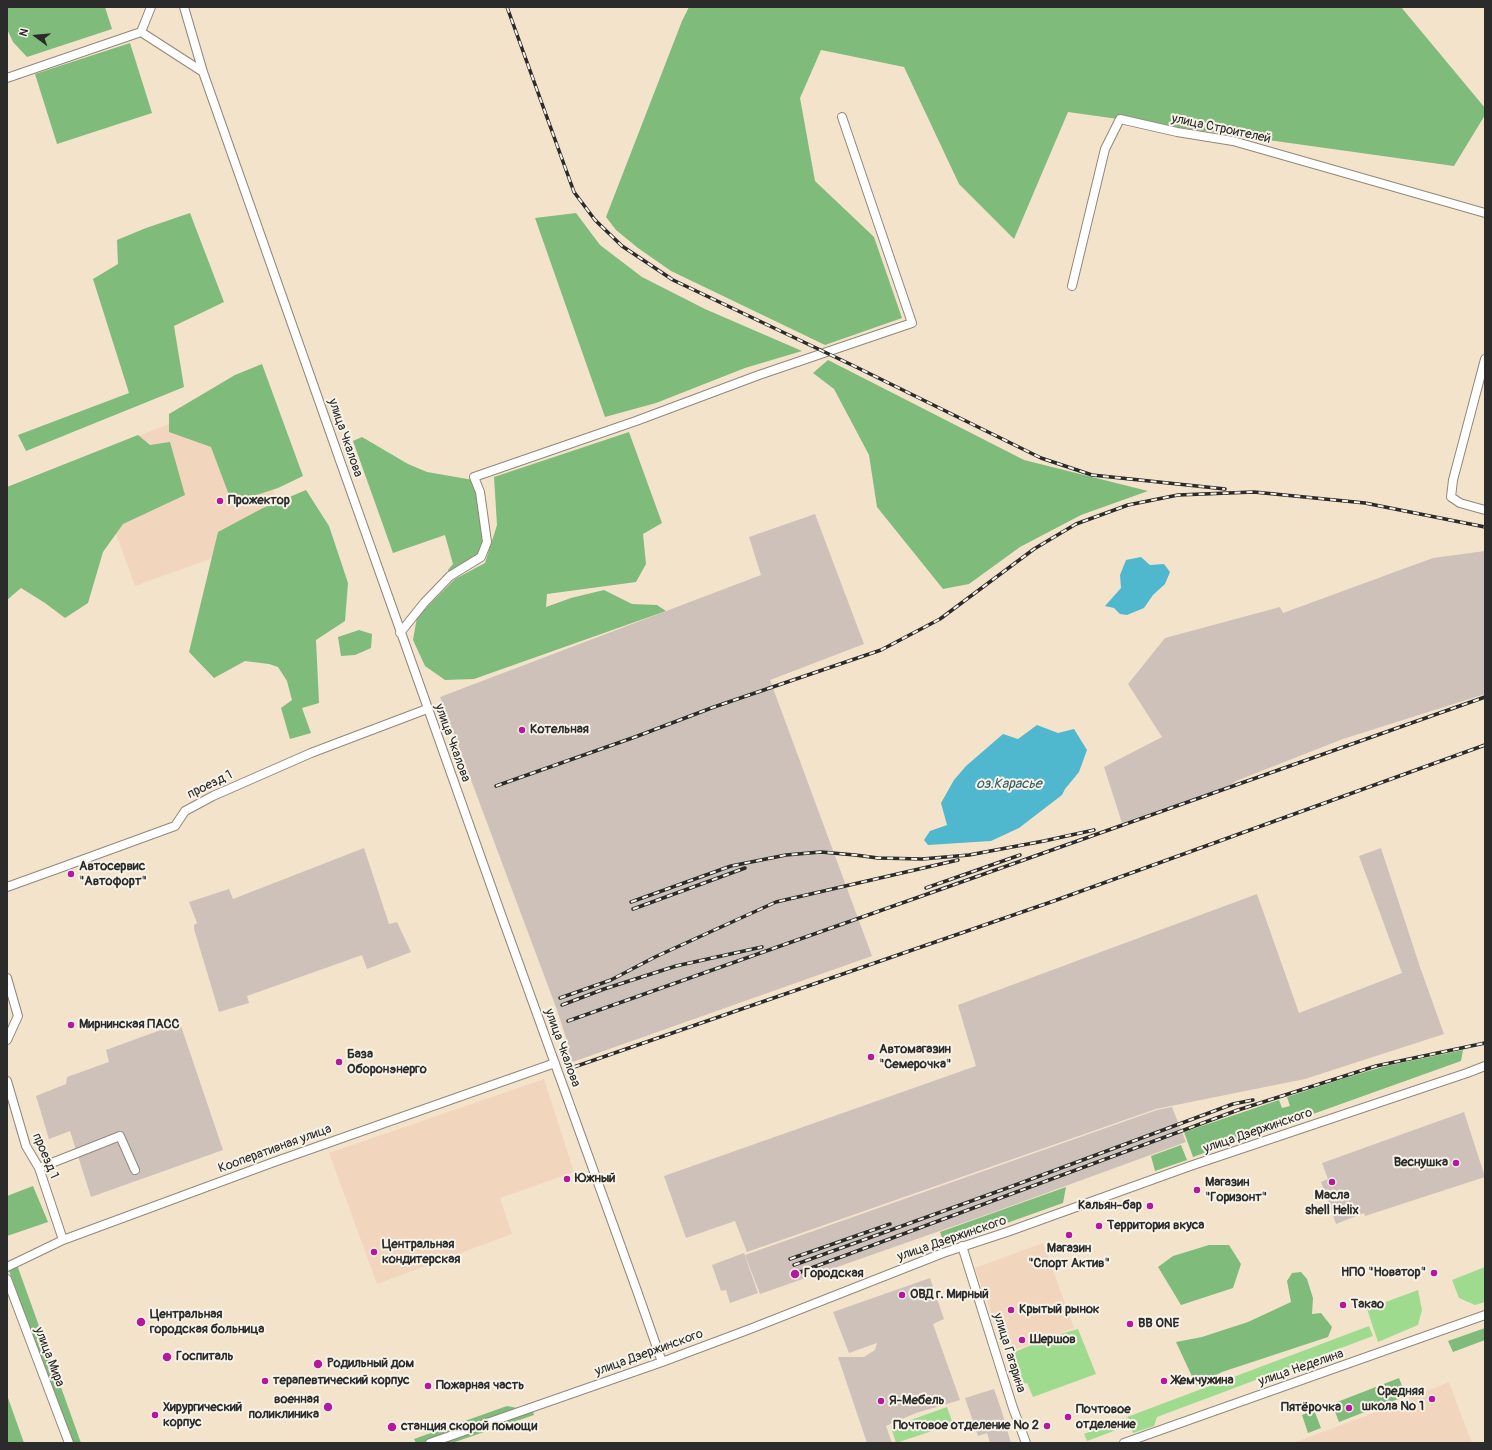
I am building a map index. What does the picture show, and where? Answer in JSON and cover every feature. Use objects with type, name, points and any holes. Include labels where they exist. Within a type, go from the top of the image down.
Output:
[{"type":"street","points":[[7,78],[141,32],[151,7]]},
{"type":"street","name":"улица Чкалова","points":[[184,7],[203,72],[400,633],[662,1362]]},
{"type":"street","points":[[141,32],[203,72]]},
{"type":"street","points":[[400,633],[424,603],[450,576],[481,557],[487,542],[480,492],[474,477],[636,421],[759,375],[912,323],[842,117]]},
{"type":"street","name":"улица Строителей","points":[[1072,286],[1105,149],[1120,119],[1177,132],[1233,141],[1485,213]]},
{"type":"street","points":[[1485,359],[1453,480],[1451,497],[1460,503],[1485,510]]},
{"type":"street","name":"проезд 1","points":[[7,887],[58,870],[175,826],[185,811],[213,796],[311,753],[428,709]]},
{"type":"street","points":[[7,978],[18,1016],[7,1040]]},
{"type":"street","name":"Кооперативная улица","points":[[7,1267],[63,1240],[274,1162],[555,1063]]},
{"type":"street","name":"улица Дзержинского","points":[[430,1443],[662,1362],[962,1246],[1007,1232],[1192,1165],[1485,1067]]},
{"type":"street","name":"проезд 1","points":[[7,1081],[26,1146],[39,1168],[63,1240]]},
{"type":"street","points":[[39,1168],[120,1136],[135,1170]]},
{"type":"street","name":"улица Гагарина","points":[[962,1246],[1013,1408],[1026,1443]]},
{"type":"street","name":"улица Мира","points":[[7,1279],[69,1443]]},
{"type":"street","name":"улица Неделина","points":[[1124,1443],[1485,1315]]},
{"type":"shaded area","points":[[239,397],[288,531],[135,586],[107,509],[91,454]]},
{"type":"shaded area","points":[[815,514],[864,644],[770,680],[872,956],[567,1064],[562,1050],[569,1047],[557,1010],[440,697],[761,575],[749,537]]},
{"type":"shaded area","points":[[1485,551],[1485,694],[1343,739],[1236,781],[1229,786],[1122,823],[1104,767],[1162,737],[1128,684],[1165,638],[1280,607],[1283,613],[1433,558]]},
{"type":"shaded area","points":[[364,848],[389,924],[397,922],[411,952],[367,969],[362,955],[247,996],[249,1003],[219,1012],[194,929],[194,925],[197,923],[189,902],[229,889],[233,899]]},
{"type":"shaded area","points":[[1381,848],[1420,967],[1444,1034],[1305,1079],[1156,1109],[747,1252],[735,1221],[686,1238],[664,1176],[976,1066],[958,1005],[1257,894],[1299,1013],[1402,973],[1359,856]]},
{"type":"shaded area","points":[[180,1023],[223,1150],[91,1197],[70,1131],[49,1139],[36,1096],[66,1084],[67,1077],[109,1062],[106,1050]]},
{"type":"shaded area","points":[[544,1079],[574,1172],[500,1198],[512,1234],[377,1284],[329,1153]]},
{"type":"shaded area","points":[[1172,1107],[1186,1142],[997,1211],[760,1294],[745,1255],[1157,1110]]},
{"type":"shaded area","points":[[1464,1112],[1485,1177],[1365,1216],[1364,1213],[1336,1224],[1321,1182],[1328,1179],[1322,1163]]},
{"type":"shaded area","points":[[1043,1243],[1074,1328],[1006,1353],[975,1268]]},
{"type":"shaded area","points":[[744,1253],[758,1293],[730,1303],[726,1290],[721,1291],[712,1265]]},
{"type":"shaded area","points":[[930,1278],[944,1319],[933,1324],[960,1400],[916,1413],[886,1426],[892,1443],[867,1443],[838,1357],[864,1357],[875,1350],[877,1343],[849,1353],[833,1312]]},
{"type":"shaded area","name":"Средняя школа № 1","points":[[1449,1382],[1472,1443],[1293,1443],[1368,1415]]},
{"type":"shaded area","points":[[994,1389],[1011,1443],[990,1443],[987,1433],[978,1436],[965,1398]]},
{"type":"green space","points":[[7,7],[105,7],[112,29],[27,57],[13,42],[7,29]]},
{"type":"green space","points":[[689,7],[1401,7],[1485,108],[1485,115],[1454,166],[1068,112],[1014,239],[959,184],[904,67],[821,50],[800,98],[815,181],[874,237],[902,318],[825,345],[671,271],[638,248],[616,230],[606,217],[682,21]]},
{"type":"green space","points":[[130,43],[152,113],[57,144],[35,74]]},
{"type":"green space","points":[[190,213],[224,302],[174,326],[184,387],[26,451],[18,435],[129,393],[93,279],[118,264],[117,240]]},
{"type":"green space","points":[[576,213],[600,245],[642,277],[705,309],[802,351],[745,368],[656,403],[605,417],[535,218]]},
{"type":"green space","points":[[828,360],[1024,460],[1148,491],[1081,515],[1020,547],[969,584],[943,589],[877,507],[869,455],[834,389],[813,373]]},
{"type":"green space","points":[[262,364],[303,476],[278,488],[232,503],[211,447],[169,432],[169,414],[235,375]]},
{"type":"green space","points":[[629,432],[662,523],[643,534],[646,564],[636,582],[547,594],[546,607],[571,598],[604,590],[632,604],[657,605],[666,611],[474,679],[445,680],[425,666],[413,640],[417,617],[455,579],[485,563],[497,525],[494,477]]},
{"type":"green space","points":[[138,435],[150,445],[170,442],[185,495],[123,524],[103,552],[88,603],[65,618],[21,588],[7,600],[7,487]]},
{"type":"green space","points":[[362,437],[408,464],[427,472],[473,480],[479,500],[485,541],[479,555],[449,574],[448,570],[453,564],[445,535],[393,553],[353,441]]},
{"type":"green space","points":[[306,490],[329,526],[348,583],[345,621],[316,640],[319,703],[302,708],[311,733],[290,739],[281,708],[292,700],[287,681],[278,667],[269,664],[245,661],[214,678],[189,652],[218,532],[263,508]]},
{"type":"green space","points":[[359,630],[372,634],[371,648],[355,655],[341,656],[338,637]]},
{"type":"green space","points":[[1463,1050],[1461,1061],[1193,1157],[1184,1132],[1279,1100],[1282,1108],[1290,1106],[1287,1097],[1345,1078],[1386,1066]]},
{"type":"green space","points":[[1181,1145],[1187,1160],[1155,1171],[1151,1156]]},
{"type":"green space","points":[[33,1186],[48,1222],[7,1236],[7,1196]]},
{"type":"green space","points":[[1066,1187],[1063,1203],[945,1245],[940,1232]]},
{"type":"green space","points":[[1209,1245],[1229,1245],[1241,1264],[1233,1288],[1181,1305],[1158,1267],[1173,1256]]},
{"type":"green space","points":[[16,1262],[81,1443],[71,1443],[7,1265]]},
{"type":"green space","points":[[1485,1267],[1485,1302],[1475,1305],[1459,1298],[1452,1280]]},
{"type":"green space","points":[[1301,1272],[1307,1279],[1313,1298],[1312,1314],[1321,1313],[1332,1327],[1328,1337],[1222,1372],[1196,1385],[1176,1342],[1202,1337],[1248,1322],[1291,1302],[1287,1281],[1292,1273]]},
{"type":"green space","points":[[1418,1290],[1422,1310],[1418,1325],[1378,1342],[1367,1309]]},
{"type":"green space","points":[[1369,1326],[1373,1336],[1157,1417],[1154,1426],[1133,1433],[1127,1417]]},
{"type":"green space","points":[[1485,1328],[1485,1340],[1453,1352],[1448,1341]]},
{"type":"green space","points":[[1078,1329],[1096,1374],[1033,1397],[1027,1383],[1021,1385],[1011,1363],[1010,1354],[1053,1336]]},
{"type":"green space","points":[[1399,1378],[1406,1396],[1339,1422],[1332,1404]]},
{"type":"green space","points":[[7,1395],[24,1443],[8,1443],[7,1441]]},
{"type":"green space","points":[[507,1406],[533,1411],[534,1415],[452,1443],[416,1443],[414,1439]]},
{"type":"green space","points":[[947,1407],[953,1424],[896,1443],[891,1427]]},
{"type":"green space","points":[[1314,1410],[1321,1428],[1308,1433],[1302,1415]]},
{"type":"green space","points":[[1124,1418],[1127,1426],[1087,1441],[1084,1434]]},
{"type":"water","points":[[1141,557],[1150,565],[1164,564],[1170,572],[1165,584],[1153,595],[1144,608],[1127,615],[1120,614],[1114,608],[1105,606],[1121,588],[1120,575],[1126,560]]},
{"type":"water","name":"оз.Карасье","points":[[1037,725],[1058,733],[1074,729],[1087,750],[1079,772],[1062,795],[1019,828],[991,841],[928,845],[924,840],[930,831],[947,825],[941,803],[954,780],[966,766],[1003,734],[1018,739]]},
{"type":"railway","points":[[507,7],[574,192],[595,220],[622,246],[673,280],[854,366],[1041,458],[1092,475],[1225,489]]},
{"type":"railway","points":[[496,786],[635,737],[714,707],[881,650],[940,619],[1034,549],[1076,524],[1128,505],[1178,495],[1254,492],[1365,503],[1485,527]]},
{"type":"railway","points":[[568,1021],[1485,697]]},
{"type":"railway","points":[[574,1067],[1051,902],[1485,745]]},
{"type":"railway","points":[[631,902],[731,866],[786,855],[821,852],[878,858],[922,859],[969,855],[1094,830]]},
{"type":"railway","points":[[926,888],[1020,855]]},
{"type":"railway","points":[[560,998],[611,980],[655,957],[776,902],[958,860]]},
{"type":"railway","points":[[633,909],[745,868]]},
{"type":"railway","points":[[562,1005],[604,989],[676,966],[762,947]]},
{"type":"railway","points":[[795,1274],[1238,1110],[1376,1066],[1485,1043]]},
{"type":"railway","points":[[794,1265],[1233,1104],[1253,1100]]},
{"type":"railway","points":[[790,1259],[890,1224]]},
{"type":"place","name":"Прожектор","points":[[220,501]]},
{"type":"place","name":"Котельная","points":[[522,730]]},
{"type":"place","name":"Автосервис \"Автофорт\"","points":[[71,874]]},
{"type":"place","name":"Мирнинская ПАСС","points":[[71,1025]]},
{"type":"place","name":"Автомагазин \"Семерочка\"","points":[[871,1057]]},
{"type":"place","name":"База Оборонэнерго","points":[[339,1062]]},
{"type":"place","name":"Веснушка","points":[[1456,1163]]},
{"type":"place","name":"Южный","points":[[567,1179]]},
{"type":"place","name":"Масла shell Helix","points":[[1332,1182]]},
{"type":"place","name":"Магазин \"Горизонт\"","points":[[1197,1190]]},
{"type":"place","name":"Кальян-бар","points":[[1150,1206]]},
{"type":"place","name":"Территория вкуса","points":[[1099,1226]]},
{"type":"place","name":"Магазин \"Спорт Актив\"","points":[[1069,1235]]},
{"type":"place","name":"Центральная кондитерская","points":[[374,1252]]},
{"type":"place","name":"НПО \"Новатор\"","points":[[1434,1273]]},
{"type":"place","name":"Городская","points":[[795,1274]]},
{"type":"place","name":"ОВД г. Мирный","points":[[902,1295]]},
{"type":"place","name":"Такао","points":[[1343,1305]]},
{"type":"place","name":"Крытый рынок","points":[[1011,1310]]},
{"type":"place","name":"Центральная городская больница","points":[[141,1322]]},
{"type":"place","name":"BB ONE","points":[[1130,1324]]},
{"type":"place","name":"Шершов","points":[[1022,1340]]},
{"type":"place","name":"Госпиталь","points":[[167,1357]]},
{"type":"place","name":"Родильный дом","points":[[318,1364]]},
{"type":"place","name":"терапевтический корпус","points":[[265,1381]]},
{"type":"place","name":"Жемчужина","points":[[1164,1381]]},
{"type":"place","name":"Пожарная часть","points":[[428,1386]]},
{"type":"place","name":"Средняя школа № 1","points":[[1432,1399]]},
{"type":"place","name":"Я-Мебель","points":[[881,1401]]},
{"type":"place","name":"военная поликлиника","points":[[328,1407]]},
{"type":"place","name":"Пятёрочка","points":[[1349,1408]]},
{"type":"place","name":"Хирургический корпус","points":[[155,1415]]},
{"type":"place","name":"Почтовое отделение","points":[[1068,1417]]},
{"type":"place","name":"Почтовое отделение № 2","points":[[1047,1426]]},
{"type":"place","name":"станция скорой помощи","points":[[392,1427]]}]
